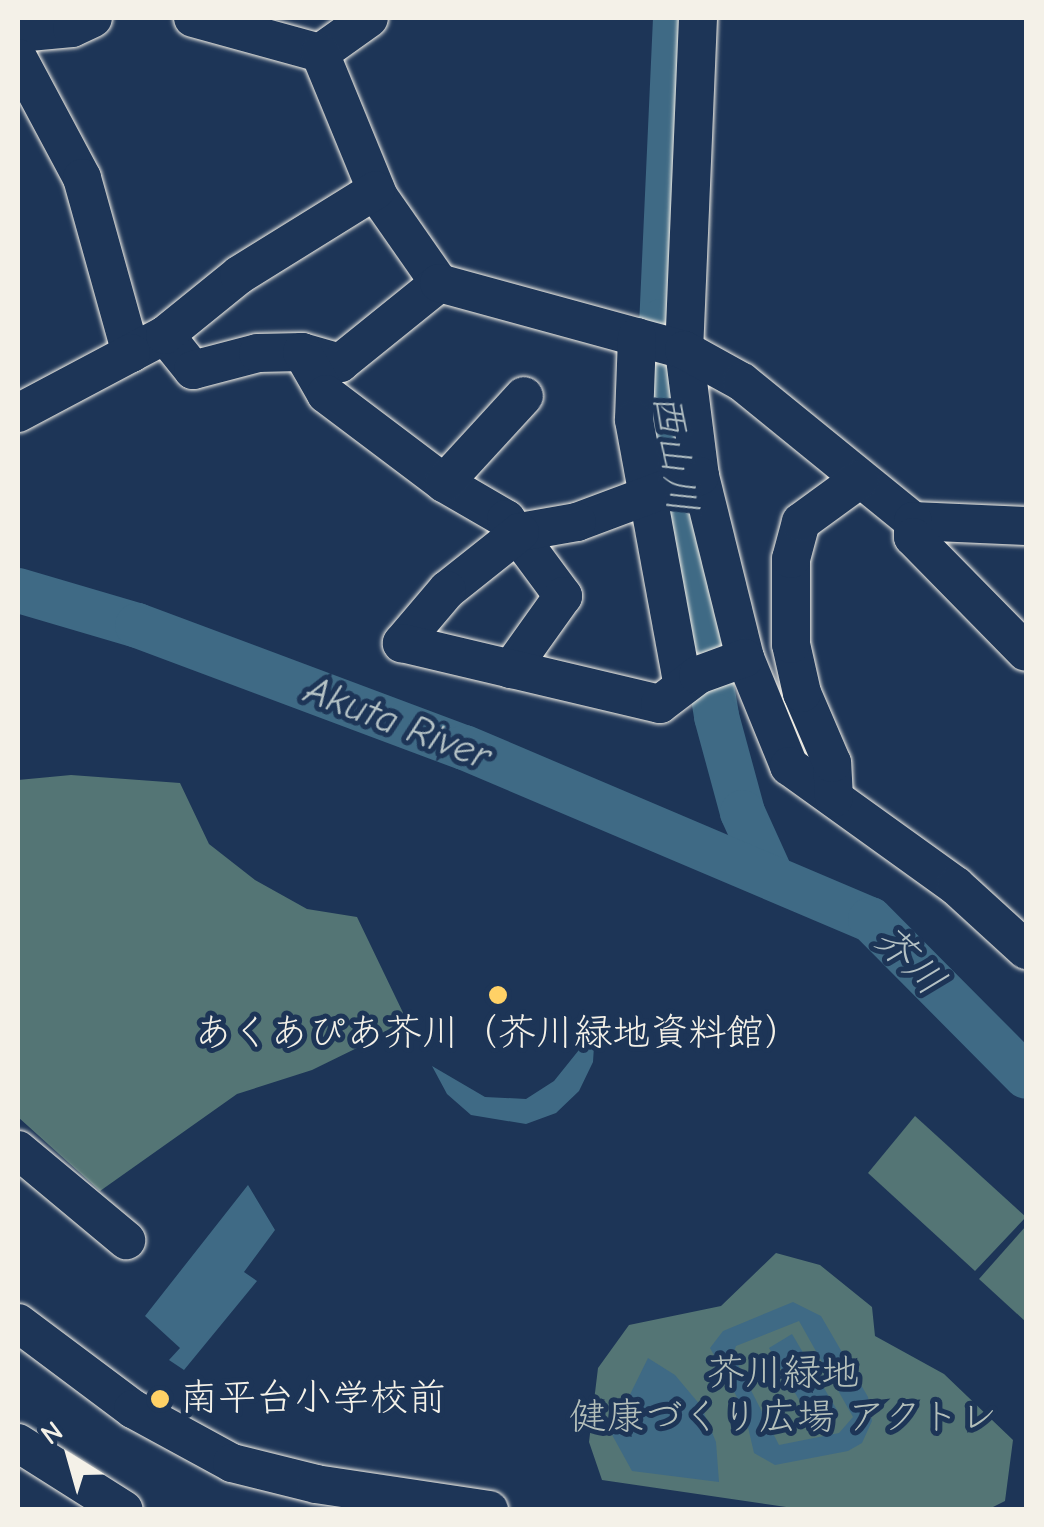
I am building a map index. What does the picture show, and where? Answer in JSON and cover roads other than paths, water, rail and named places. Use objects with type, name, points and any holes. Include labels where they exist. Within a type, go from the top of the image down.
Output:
[{"type":"street","points":[[18,32],[72,28],[93,18]]},
{"type":"street","points":[[194,18],[320,53]]},
{"type":"street","points":[[320,53],[369,18]]},
{"type":"street","points":[[698,18],[680,349],[699,477],[739,660],[790,766],[956,886],[1026,950]]},
{"type":"street","points":[[320,53],[376,190],[439,284],[680,349],[742,382],[913,521],[1026,526]]},
{"type":"street","points":[[18,58],[82,178],[131,354]]},
{"type":"street","points":[[22,402],[165,335],[239,275],[376,190]]},
{"type":"street","points":[[165,335],[194,370],[258,353],[302,352],[340,363],[439,284]]},
{"type":"street","points":[[637,336],[634,420],[691,680]]},
{"type":"street","points":[[302,352],[326,394],[444,483],[520,532],[563,596],[511,669]]},
{"type":"street","points":[[444,483],[524,396]]},
{"type":"street","points":[[699,477],[648,492],[576,522],[520,532],[447,590],[402,643],[660,704],[691,680],[739,660]]},
{"type":"street","points":[[834,798],[832,763],[802,692],[791,644],[791,560],[801,522],[860,479]]},
{"type":"street","points":[[913,521],[913,537],[1026,652]]},
{"type":"street","points":[[18,1153],[126,1240]]},
{"type":"street","points":[[18,1323],[132,1410],[232,1464],[487,1509]]},
{"type":"street","points":[[18,1443],[85,1501],[124,1510]]},
{"type":"water","points":[[595,1030],[593,1062],[579,1091],[556,1113],[526,1124],[471,1115],[447,1094],[432,1066],[485,1097],[526,1099],[554,1081]]},
{"type":"water","points":[[248,1185],[275,1230],[244,1272],[257,1281],[184,1370],[169,1360],[180,1348],[145,1316]]},
{"type":"water","points":[[793,1302],[821,1316],[868,1397],[872,1421],[862,1443],[848,1451],[775,1465],[754,1453],[744,1410],[710,1348],[723,1331]],"holes":[[[799,1321],[853,1417],[839,1433],[779,1445],[733,1355],[736,1346]]]},
{"type":"water","points":[[792,1334],[837,1410],[813,1424],[769,1348]]},
{"type":"water","points":[[648,1358],[675,1375],[701,1406],[716,1442],[719,1482],[632,1471],[611,1433]]},
{"type":"waterway","name":"西山川","points":[[675,18],[661,321],[667,419],[716,716],[742,812],[771,876]]},
{"type":"waterway","name":"Akuta River","points":[[18,590],[137,625],[464,747],[870,919],[1026,1076]]},
{"type":"place","name":"あくあぴあ芥川（芥川緑地資料館）","points":[[498,995]]},
{"type":"place","name":"南平台小学校前","points":[[160,1399]]},
{"type":"water label","name":"芥川","points":[[910,960]]},
{"type":"park label","name":"芥川緑地 健康づくり広場 アクトレ","points":[[783,1396]]}]
